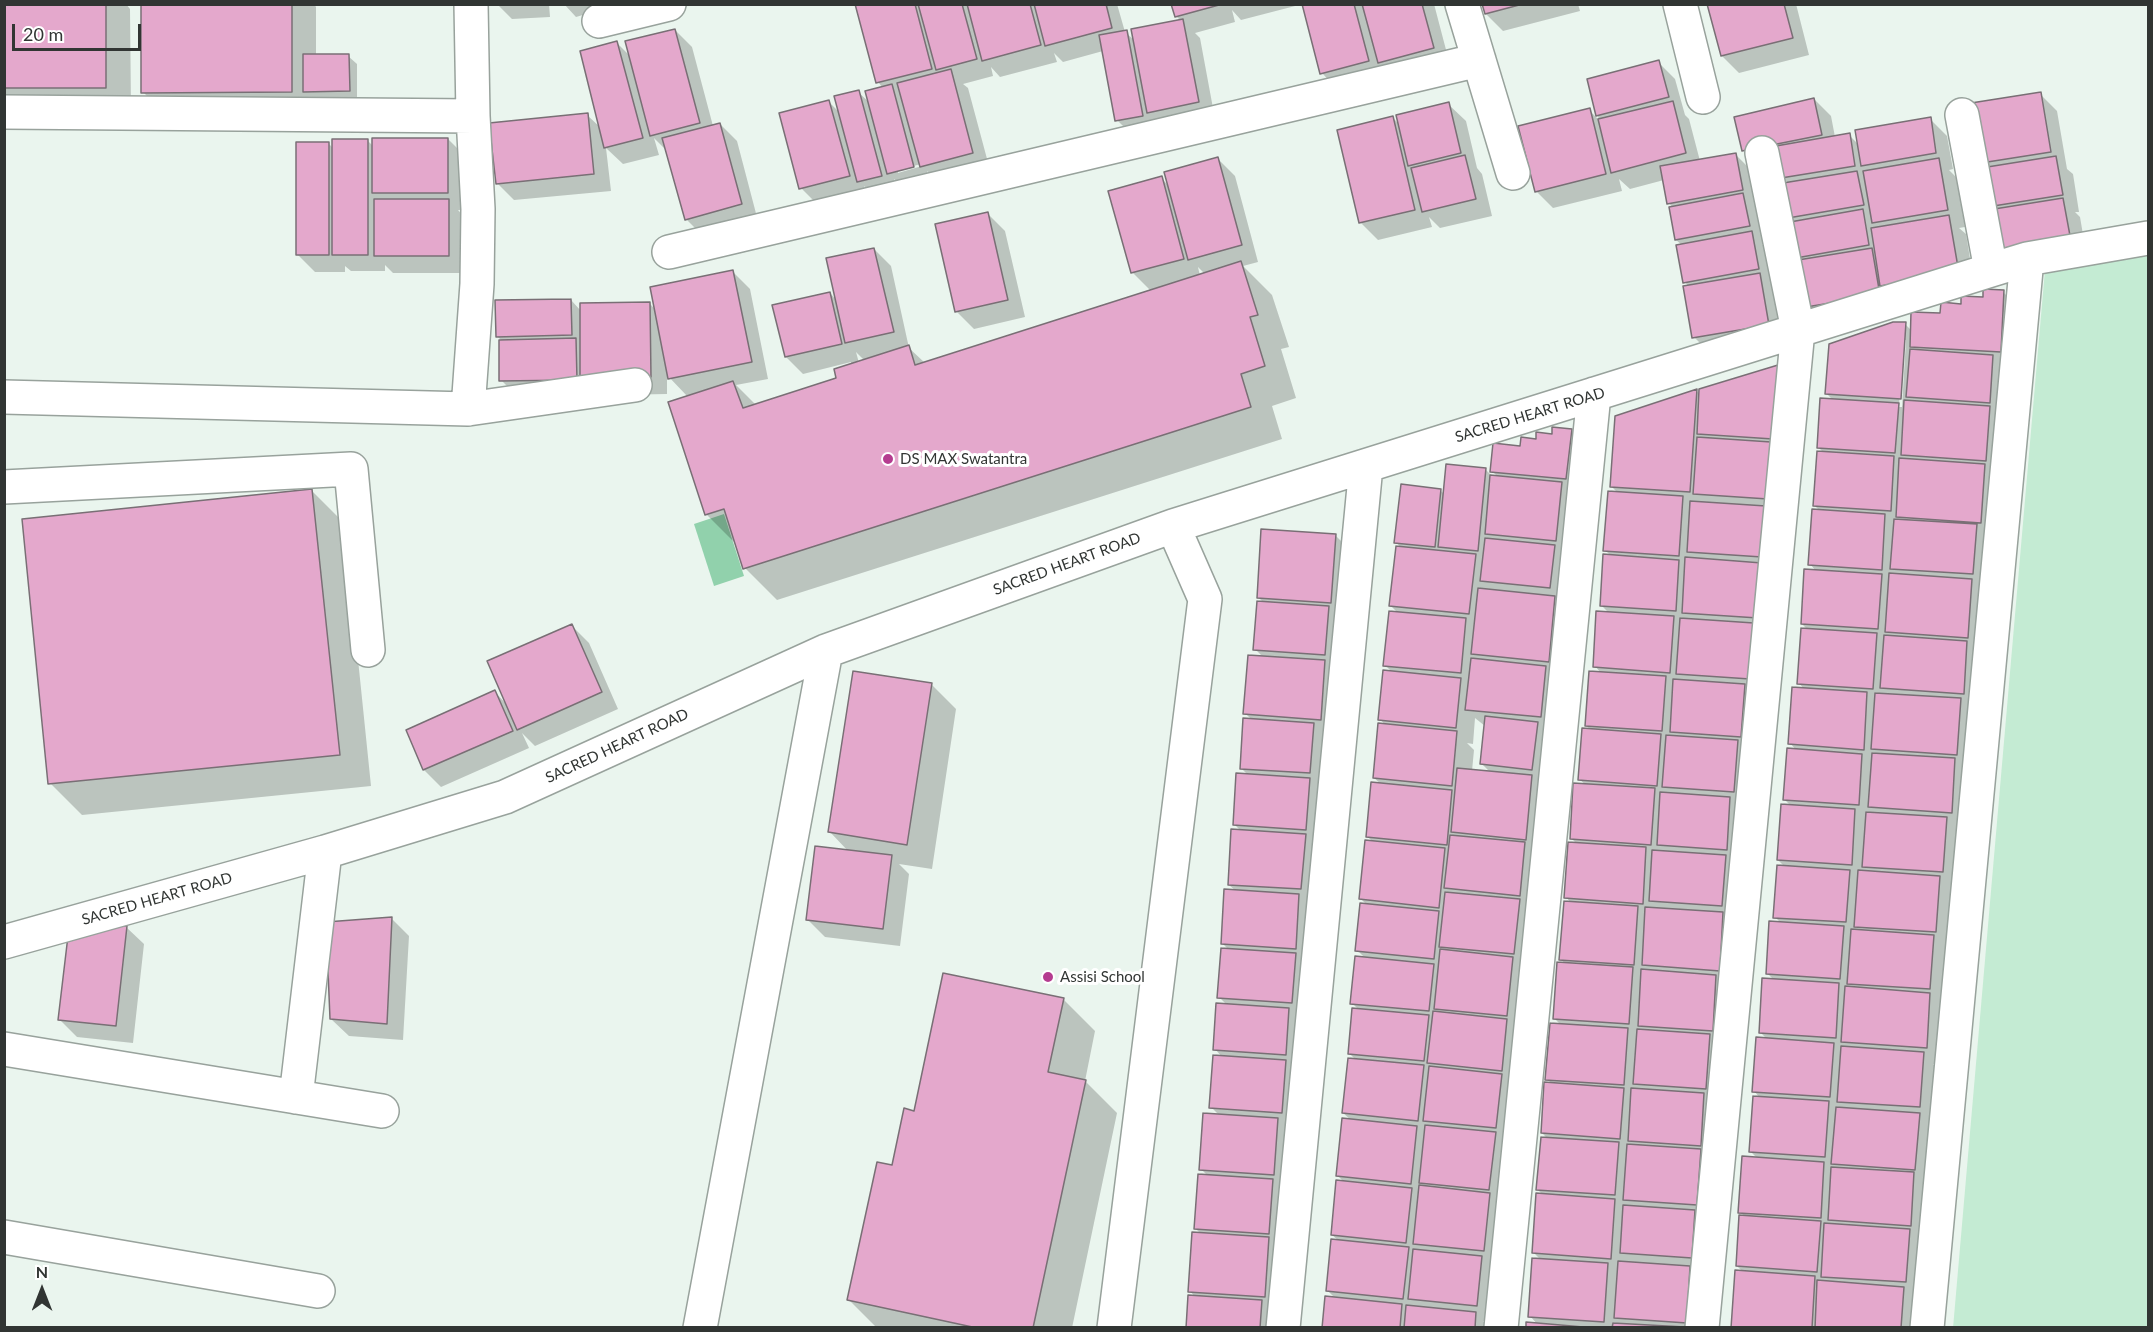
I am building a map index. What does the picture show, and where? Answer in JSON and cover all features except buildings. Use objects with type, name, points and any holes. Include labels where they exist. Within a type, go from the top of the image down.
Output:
[{"type":"street","points":[[468,409],[478,209],[473,116],[471,4]]},
{"type":"street","points":[[598,21],[669,4]]},
{"type":"street","points":[[1462,4],[1513,173]]},
{"type":"street","points":[[1680,4],[1704,97]]},
{"type":"street","points":[[669,252],[1479,60]]},
{"type":"street","points":[[4,112],[473,116]]},
{"type":"street","points":[[1962,115],[1991,270]]},
{"type":"street","points":[[1702,1328],[1798,330],[1762,153]]},
{"type":"street","name":"SACRED HEART ROAD","points":[[4,942],[325,852],[505,798],[826,651],[1173,526],[2027,259],[2148,238]]},
{"type":"street","points":[[1927,1328],[2027,259]]},
{"type":"street","points":[[4,397],[468,409],[635,385]]},
{"type":"street","points":[[1502,1328],[1594,394]]},
{"type":"street","points":[[1283,1328],[1366,466]]},
{"type":"street","points":[[4,487],[351,469],[368,650]]},
{"type":"street","points":[[1114,1328],[1205,599],[1173,526]]},
{"type":"street","points":[[700,1328],[826,651]]},
{"type":"street","points":[[296,1097],[325,852]]},
{"type":"street","points":[[4,1049],[382,1111]]},
{"type":"street","points":[[4,1237],[318,1291]]},
{"type":"shaded area","points":[[2148,256],[2148,1327],[1953,1328],[2045,270]]},
{"type":"shaded area","points":[[724,514],[744,576],[714,586],[694,524]]},
{"type":"place","name":"DS MAX Swatantra","points":[[888,459]]},
{"type":"place","name":"Assisi School","points":[[1048,977]]}]
